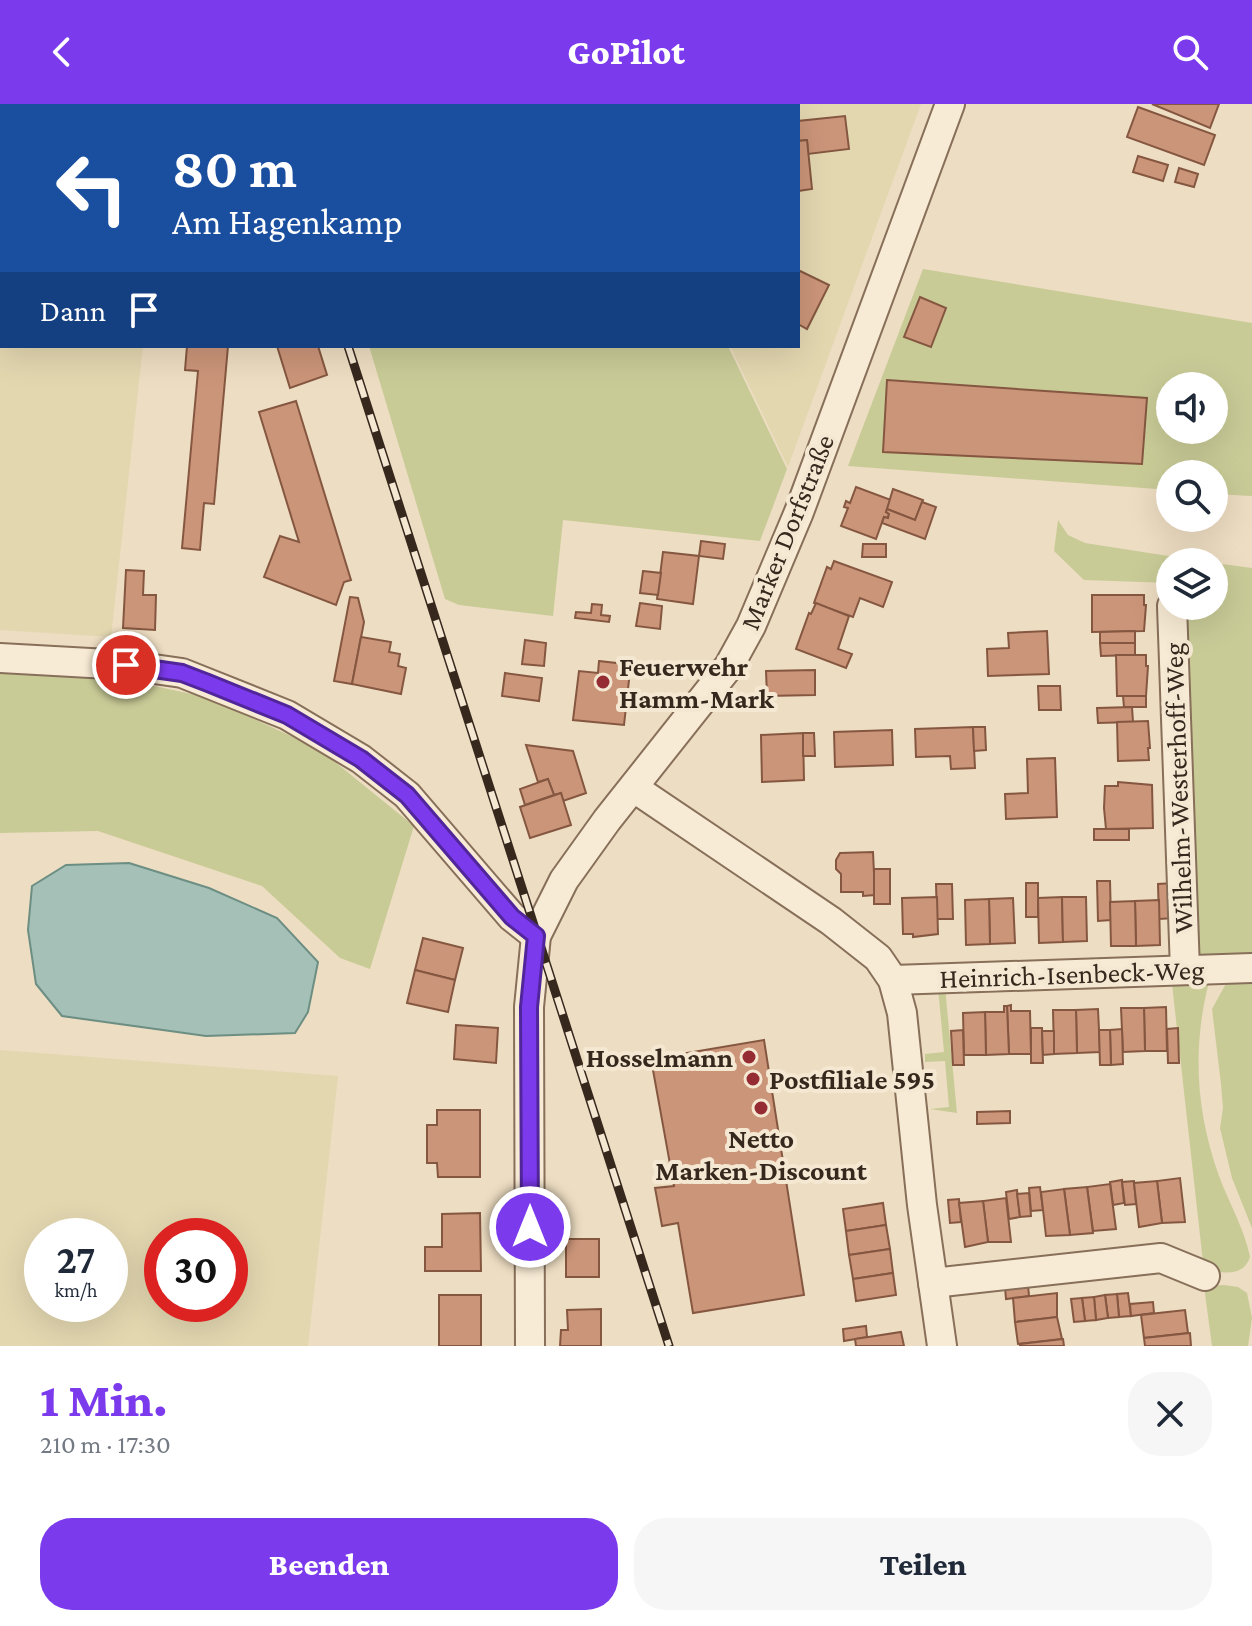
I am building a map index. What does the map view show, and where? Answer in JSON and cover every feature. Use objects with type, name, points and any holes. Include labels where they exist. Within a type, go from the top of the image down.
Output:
[{"type":"street","name":"Marker Dorfstraße","points":[[530,1346],[529,1007],[536,936],[564,880],[729,666],[751,626],[799,512],[950,104]]},
{"type":"street","name":"Wilhelm-Westerhoff-Weg","points":[[1172,620],[1185,970]]},
{"type":"street","points":[[0,658],[126,665],[182,673],[287,715],[361,759],[407,795],[512,917],[536,936]]},
{"type":"street","points":[[634,788],[831,921],[878,958],[893,980],[902,1013],[942,1346]]},
{"type":"street","name":"Heinrich-Isenbeck-Weg","points":[[893,980],[1252,968]]},
{"type":"street","points":[[933,1283],[1161,1258],[1205,1276]]},
{"type":"shaded area","points":[[800,104],[921,104],[788,467],[731,348],[800,348]]},
{"type":"shaded area","points":[[0,348],[143,348],[111,637],[0,630]]},
{"type":"shaded area","points":[[129,863],[209,888],[277,918],[318,962],[308,1012],[295,1033],[206,1036],[62,1016],[36,984],[28,930],[32,886],[66,865]]},
{"type":"shaded area","points":[[0,1050],[338,1076],[308,1346],[0,1346]]},
{"type":"green space","points":[[923,269],[1252,323],[1252,496],[1228,495],[1228,460],[1156,460],[1156,489],[848,466]]},
{"type":"green space","points":[[370,348],[729,348],[787,469],[760,541],[563,520],[553,616],[459,605],[445,599]]},
{"type":"green space","points":[[1058,520],[1068,535],[1085,543],[1156,554],[1156,583],[1084,580],[1054,551]]},
{"type":"green space","points":[[1228,565],[1252,568],[1252,956],[1189,958],[1177,620],[1228,620]]},
{"type":"green space","points":[[0,673],[126,680],[206,697],[319,749],[414,826],[370,969],[340,958],[262,886],[98,831],[0,833]]},
{"type":"green space","points":[[1228,980],[1252,981],[1252,1228],[1232,1178],[1220,1128],[1223,1108],[1212,1009]]},
{"type":"green space","points":[[1209,982],[1200,1031],[1201,1104],[1211,1152],[1250,1257],[1242,1268],[1231,1272],[1204,1271],[1172,984]]},
{"type":"green space","points":[[945,987],[957,1113],[930,1109],[949,1107],[945,1061],[925,1062],[925,1054],[944,1052],[938,988]]},
{"type":"green space","points":[[1204,1286],[1238,1287],[1247,1293],[1252,1318],[1248,1346],[1212,1346]]},
{"type":"building","points":[[1152,104],[1219,104],[1210,128]]},
{"type":"building","points":[[1138,107],[1215,135],[1204,165],[1127,137]]},
{"type":"building","points":[[845,116],[849,149],[808,154],[807,140],[800,141],[800,121]]},
{"type":"building","points":[[807,140],[812,189],[800,191],[800,141]]},
{"type":"building","points":[[1138,156],[1168,165],[1163,181],[1133,172]]},
{"type":"building","points":[[1179,168],[1198,174],[1194,187],[1175,182]]},
{"type":"building","points":[[800,271],[829,285],[807,329],[800,325]]},
{"type":"building","points":[[920,297],[946,308],[931,347],[904,337]]},
{"type":"building","points":[[187,348],[228,348],[214,504],[204,503],[200,550],[182,548],[198,371],[185,370]]},
{"type":"building","points":[[278,348],[319,348],[327,375],[290,388]]},
{"type":"building","points":[[887,380],[1147,398],[1142,464],[883,452]]},
{"type":"building","points":[[296,401],[351,580],[344,582],[336,605],[264,577],[280,536],[299,542],[259,412]]},
{"type":"building","points":[[856,487],[891,500],[886,512],[888,518],[884,517],[876,539],[841,526],[848,508],[844,507],[846,501],[850,503]]},
{"type":"building","points":[[893,489],[923,500],[915,520],[887,509]]},
{"type":"building","points":[[922,502],[936,507],[925,539],[882,523],[884,517],[888,518],[887,509],[915,520]]},
{"type":"building","points":[[701,541],[725,544],[723,559],[699,556]]},
{"type":"building","points":[[863,544],[886,544],[886,557],[862,557]]},
{"type":"building","points":[[663,552],[699,556],[693,604],[657,599]]},
{"type":"building","points":[[834,561],[892,582],[883,607],[860,598],[853,617],[814,603],[827,567],[831,569]]},
{"type":"building","points":[[126,570],[144,571],[143,595],[156,595],[155,630],[123,628]]},
{"type":"building","points":[[643,571],[661,573],[658,595],[640,593]]},
{"type":"building","points":[[1092,595],[1144,595],[1144,631],[1092,632]]},
{"type":"building","points":[[350,597],[358,598],[364,622],[352,684],[334,681]]},
{"type":"building","points":[[640,603],[662,606],[660,629],[636,626]]},
{"type":"building","points":[[816,603],[849,616],[838,649],[852,654],[846,668],[796,649],[809,613]]},
{"type":"building","points":[[592,604],[602,605],[601,615],[610,616],[609,622],[575,618],[576,612],[591,613]]},
{"type":"building","points":[[1047,631],[1049,674],[988,676],[987,649],[1009,648],[1008,633]]},
{"type":"building","points":[[1135,631],[1135,643],[1100,643],[1100,632]]},
{"type":"building","points":[[361,637],[391,642],[389,652],[400,654],[398,666],[406,668],[401,694],[352,684]]},
{"type":"building","points":[[525,640],[546,643],[544,666],[522,664]]},
{"type":"building","points":[[1100,643],[1135,643],[1135,655],[1101,656]]},
{"type":"building","points":[[1116,655],[1146,655],[1146,696],[1117,696]]},
{"type":"building","points":[[599,661],[625,664],[625,670],[630,671],[624,725],[573,720],[579,671],[598,673]]},
{"type":"building","points":[[815,670],[815,695],[767,696],[766,671]]},
{"type":"building","points":[[505,673],[542,678],[539,701],[502,696]]},
{"type":"building","points":[[1038,686],[1060,686],[1061,710],[1039,710]]},
{"type":"building","points":[[1123,696],[1146,696],[1146,707],[1124,707]]},
{"type":"building","points":[[1132,707],[1133,722],[1098,723],[1097,708]]},
{"type":"building","points":[[1148,721],[1149,760],[1118,761],[1117,722]]},
{"type":"building","points":[[973,727],[975,768],[951,769],[950,756],[916,757],[915,729]]},
{"type":"building","points":[[973,727],[985,727],[986,750],[974,751]]},
{"type":"building","points":[[892,730],[893,765],[835,767],[834,732]]},
{"type":"building","points":[[803,733],[804,780],[762,782],[761,735]]},
{"type":"building","points":[[803,733],[814,733],[815,756],[803,756]]},
{"type":"building","points":[[526,745],[573,751],[586,793],[563,801],[561,793],[554,795],[548,779],[538,782]]},
{"type":"building","points":[[1055,758],[1057,817],[1006,819],[1005,794],[1028,793],[1027,759]]},
{"type":"building","points":[[548,779],[554,795],[525,805],[520,789]]},
{"type":"building","points":[[1118,782],[1152,785],[1153,828],[1106,829],[1105,786],[1118,786]]},
{"type":"building","points":[[561,793],[571,825],[530,838],[520,807]]},
{"type":"building","points":[[1094,829],[1129,829],[1129,840],[1094,840]]},
{"type":"building","points":[[873,852],[875,895],[841,892],[841,874],[836,869],[840,853]]},
{"type":"building","points":[[874,869],[890,869],[890,904],[874,904]]},
{"type":"building","points":[[1097,881],[1110,881],[1111,920],[1098,921]]},
{"type":"building","points":[[1026,883],[1038,883],[1038,917],[1026,917]]},
{"type":"building","points":[[1174,883],[1175,918],[1159,919],[1158,884]]},
{"type":"building","points":[[936,884],[952,884],[953,919],[937,919]]},
{"type":"building","points":[[937,897],[938,934],[913,937],[913,934],[903,934],[902,898]]},
{"type":"building","points":[[1062,897],[1063,942],[1039,943],[1038,898]]},
{"type":"building","points":[[1062,897],[1086,897],[1087,941],[1063,942]]},
{"type":"building","points":[[1013,898],[1015,943],[990,944],[989,899]]},
{"type":"building","points":[[989,899],[990,944],[966,945],[965,900]]},
{"type":"building","points":[[1159,900],[1160,945],[1136,946],[1135,901]]},
{"type":"building","points":[[1135,901],[1136,946],[1111,946],[1110,902]]},
{"type":"building","points":[[423,938],[463,948],[455,980],[415,970]]},
{"type":"building","points":[[415,970],[455,980],[448,1012],[407,1003]]},
{"type":"building","points":[[1011,1005],[1011,1011],[1030,1011],[1031,1054],[1009,1054],[1007,1006]]},
{"type":"building","points":[[1004,1006],[1007,1006],[1009,1054],[986,1055],[985,1012],[1004,1012]]},
{"type":"building","points":[[1166,1007],[1167,1051],[1145,1051],[1144,1008]]},
{"type":"building","points":[[1121,1008],[1144,1008],[1145,1051],[1123,1052]]},
{"type":"building","points":[[1098,1009],[1100,1052],[1077,1053],[1076,1010]]},
{"type":"building","points":[[1053,1010],[1076,1010],[1077,1053],[1054,1054]]},
{"type":"building","points":[[985,1012],[986,1055],[964,1055],[963,1013]]},
{"type":"building","points":[[456,1025],[498,1028],[496,1063],[454,1059]]},
{"type":"building","points":[[1031,1028],[1042,1028],[1043,1063],[1031,1063]]},
{"type":"building","points":[[1178,1028],[1179,1063],[1168,1063],[1167,1029]]},
{"type":"building","points":[[1122,1029],[1123,1064],[1111,1065],[1110,1030]]},
{"type":"building","points":[[963,1030],[964,1065],[953,1065],[951,1031]]},
{"type":"building","points":[[1099,1030],[1110,1030],[1111,1065],[1100,1065]]},
{"type":"building","points":[[1042,1031],[1054,1031],[1054,1054],[1043,1055]]},
{"type":"building","points":[[764,1040],[804,1295],[693,1313],[678,1223],[662,1226],[655,1188],[674,1186],[651,1059]]},
{"type":"building","points":[[437,1110],[480,1110],[480,1177],[438,1177],[437,1163],[427,1163],[427,1125],[437,1125]]},
{"type":"building","points":[[1010,1111],[1010,1123],[977,1124],[977,1112]]},
{"type":"building","points":[[1180,1178],[1185,1222],[1162,1223],[1157,1181]]},
{"type":"building","points":[[1122,1180],[1124,1203],[1113,1205],[1110,1182]]},
{"type":"building","points":[[1134,1181],[1136,1204],[1125,1205],[1122,1182]]},
{"type":"building","points":[[1157,1181],[1162,1223],[1139,1227],[1134,1183]]},
{"type":"building","points":[[1110,1184],[1116,1229],[1093,1231],[1087,1187]]},
{"type":"building","points":[[1040,1187],[1043,1210],[1031,1211],[1029,1188]]},
{"type":"building","points":[[1087,1187],[1093,1233],[1070,1235],[1064,1189]]},
{"type":"building","points":[[1064,1189],[1070,1235],[1046,1236],[1041,1192]]},
{"type":"building","points":[[1017,1190],[1020,1217],[1009,1219],[1006,1192]]},
{"type":"building","points":[[1029,1193],[1031,1216],[1020,1217],[1017,1194]]},
{"type":"building","points":[[1006,1198],[1011,1242],[988,1242],[983,1201]]},
{"type":"building","points":[[959,1199],[961,1222],[950,1223],[948,1200]]},
{"type":"building","points":[[983,1201],[988,1242],[965,1247],[959,1203]]},
{"type":"building","points":[[883,1203],[886,1225],[846,1231],[843,1209]]},
{"type":"building","points":[[480,1213],[481,1271],[425,1271],[425,1247],[442,1247],[442,1214]]},
{"type":"building","points":[[886,1225],[890,1249],[849,1255],[846,1231]]},
{"type":"building","points":[[566,1239],[599,1239],[599,1277],[566,1277]]},
{"type":"building","points":[[890,1249],[893,1273],[853,1279],[849,1255]]},
{"type":"building","points":[[893,1273],[896,1295],[856,1301],[853,1279]]},
{"type":"building","points":[[1028,1285],[1029,1296],[1006,1299],[1005,1287]]},
{"type":"building","points":[[1057,1293],[1057,1317],[1015,1322],[1013,1298]]},
{"type":"building","points":[[1128,1293],[1131,1316],[1119,1317],[1117,1294]]},
{"type":"building","points":[[1117,1294],[1119,1317],[1108,1318],[1105,1295]]},
{"type":"building","points":[[439,1295],[481,1295],[481,1346],[439,1346]]},
{"type":"building","points":[[1105,1295],[1108,1318],[1096,1320],[1094,1297]]},
{"type":"building","points":[[1094,1297],[1096,1320],[1085,1321],[1082,1298]]},
{"type":"building","points":[[1082,1298],[1085,1321],[1074,1322],[1071,1299]]},
{"type":"building","points":[[1153,1302],[1154,1313],[1131,1316],[1130,1304]]},
{"type":"building","points":[[601,1309],[601,1346],[560,1346],[561,1330],[568,1330],[567,1310]]},
{"type":"building","points":[[1185,1310],[1188,1333],[1144,1338],[1141,1315]]},
{"type":"building","points":[[1057,1317],[1062,1339],[1018,1344],[1015,1322]]},
{"type":"building","points":[[866,1326],[867,1337],[844,1341],[843,1329]]},
{"type":"building","points":[[901,1332],[904,1346],[856,1346],[855,1339]]},
{"type":"building","points":[[1190,1333],[1191,1346],[1145,1346],[1144,1338]]},
{"type":"building","points":[[1063,1339],[1064,1346],[1020,1346],[1020,1344]]},
{"type":"railway","points":[[349,348],[669,1346]]},
{"type":"place","name":"Feuerwehr Hamm-Mark","points":[[603,682]]},
{"type":"place","name":"Hosselmann","points":[[749,1057]]},
{"type":"place","name":"Postfiliale 595","points":[[753,1079]]},
{"type":"place","name":"Netto Marken-Discount","points":[[761,1108]]},
{"type":"route","points":[[126,665],[182,673],[208,683],[287,715],[361,759],[407,795],[512,917],[536,936],[529,1007],[530,1227]]}]
